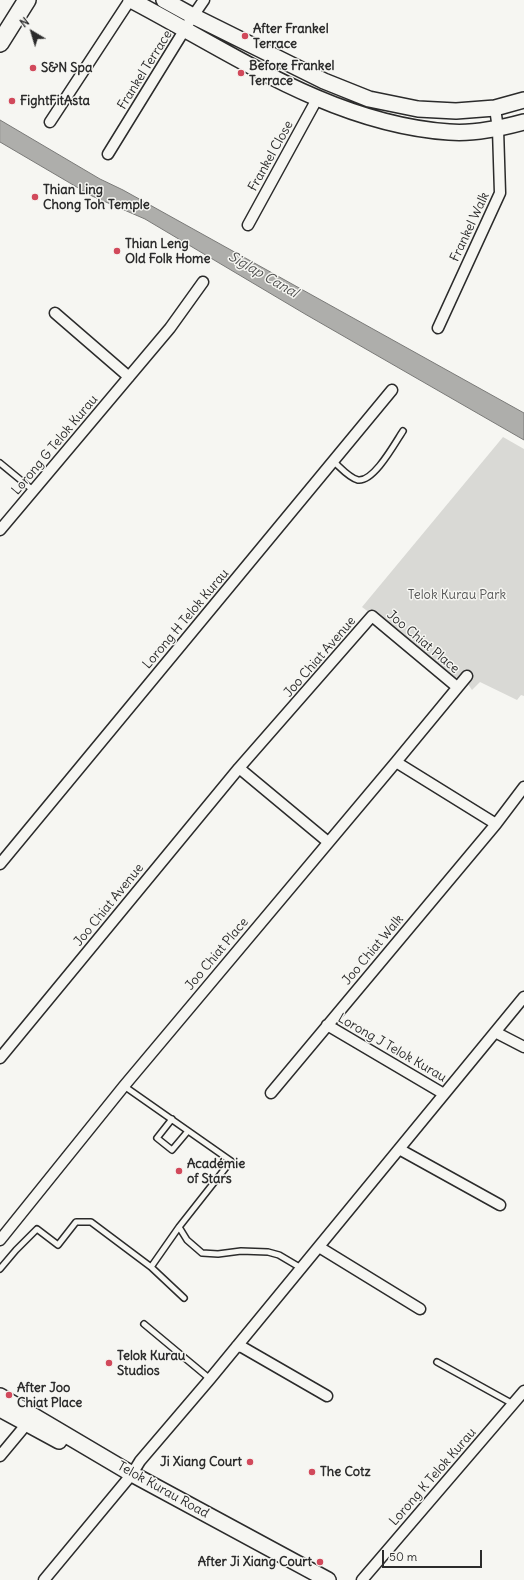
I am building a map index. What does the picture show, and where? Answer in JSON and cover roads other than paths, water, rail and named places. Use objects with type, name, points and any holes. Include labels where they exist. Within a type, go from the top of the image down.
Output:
[{"type":"main road","points":[[0,43],[27,0]]},
{"type":"street","points":[[50,122],[130,0],[189,22],[369,99],[418,109],[456,112],[495,108],[524,100]]},
{"type":"street","points":[[164,0],[189,22],[232,55],[318,99],[356,114],[401,125],[450,132],[498,129],[524,122]]},
{"type":"street","name":"Frankel Terrace","points":[[108,154],[204,0]]},
{"type":"street","name":"Frankel Close","points":[[248,225],[318,99]]},
{"type":"street","name":"Frankel Walk","points":[[438,328],[500,193],[498,129],[495,108]]},
{"type":"street","name":"Lorong G Telok Kurau","points":[[0,530],[130,377],[170,328],[203,282]]},
{"type":"street","points":[[55,314],[130,377]]},
{"type":"street","name":"Lorong H Telok Kurau","points":[[0,864],[392,390]]},
{"type":"street","name":"Joo Chiat Place","points":[[0,1240],[124,1086],[462,682],[372,616]]},
{"type":"street","name":"Joo Chiat Avenue","points":[[0,1058],[239,768],[372,616]]},
{"type":"street","points":[[396,762],[496,824]]},
{"type":"street","points":[[239,768],[328,842]]},
{"type":"street","name":"Joo Chiat Walk","points":[[271,1093],[496,824],[524,787]]},
{"type":"street","name":"Lorong J Telok Kurau","points":[[44,1580],[524,997]]},
{"type":"street","name":"Lorong J Telok Kurau","points":[[327,1025],[444,1094]]},
{"type":"street","points":[[495,1032],[524,1047]]},
{"type":"street","points":[[400,1149],[500,1205]]},
{"type":"street","points":[[319,1247],[420,1309]]},
{"type":"street","points":[[237,1346],[242,1347],[327,1396]]},
{"type":"street","name":"Lorong K Telok Kurau","points":[[362,1580],[524,1391]]},
{"type":"street","name":"Telok Kurau Road","points":[[0,1396],[31,1420],[314,1580]]},
{"type":"street","name":"Telok Kurau Road","points":[[0,1409],[31,1420]]},
{"type":"street","points":[[0,1456],[31,1420]]},
{"type":"street","name":"Telok Kurau Road","points":[[130,1476],[328,1580]]},
{"type":"lane","points":[[333,461],[353,478],[359,480],[370,477],[403,431]]},
{"type":"lane","points":[[0,463],[34,491]]},
{"type":"lane","points":[[124,1086],[230,1161],[150,1267]]},
{"type":"lane","points":[[172,1119],[157,1138],[172,1150],[188,1131]]},
{"type":"lane","points":[[0,1269],[37,1228],[58,1245],[76,1222],[91,1222],[150,1267],[184,1298]]},
{"type":"lane","points":[[179,1227],[187,1240],[202,1253],[218,1254],[241,1251],[268,1252],[279,1255],[301,1268]]},
{"type":"lane","points":[[144,1324],[210,1379]]},
{"type":"lane","points":[[437,1362],[513,1404]]},
{"type":"water","name":"Siglap Canal","points":[[0,120],[100,179],[123,190],[524,413],[524,440],[305,314],[145,219],[92,196],[0,142]]},
{"type":"place","name":"After Frankel Terrace","points":[[245,36]]},
{"type":"place","name":"S&N Spa","points":[[33,68]]},
{"type":"place","name":"Before Frankel Terrace","points":[[241,73]]},
{"type":"place","name":"FightFitAsta","points":[[12,101]]},
{"type":"place","name":"Thian Ling Chong Toh Temple","points":[[35,197]]},
{"type":"place","name":"Thian Leng Old Folk Home","points":[[117,251]]},
{"type":"place","name":"Académie of Stars","points":[[179,1171]]},
{"type":"place","name":"Telok Kurau Studios","points":[[109,1363]]},
{"type":"place","name":"After Joo Chiat Place","points":[[9,1395]]},
{"type":"place","name":"Ji Xiang Court","points":[[250,1462]]},
{"type":"place","name":"The Cotz","points":[[312,1472]]},
{"type":"place","name":"After Ji Xiang Court","points":[[320,1562]]},
{"type":"park label","name":"Telok Kurau Park","points":[[457,595]]}]
